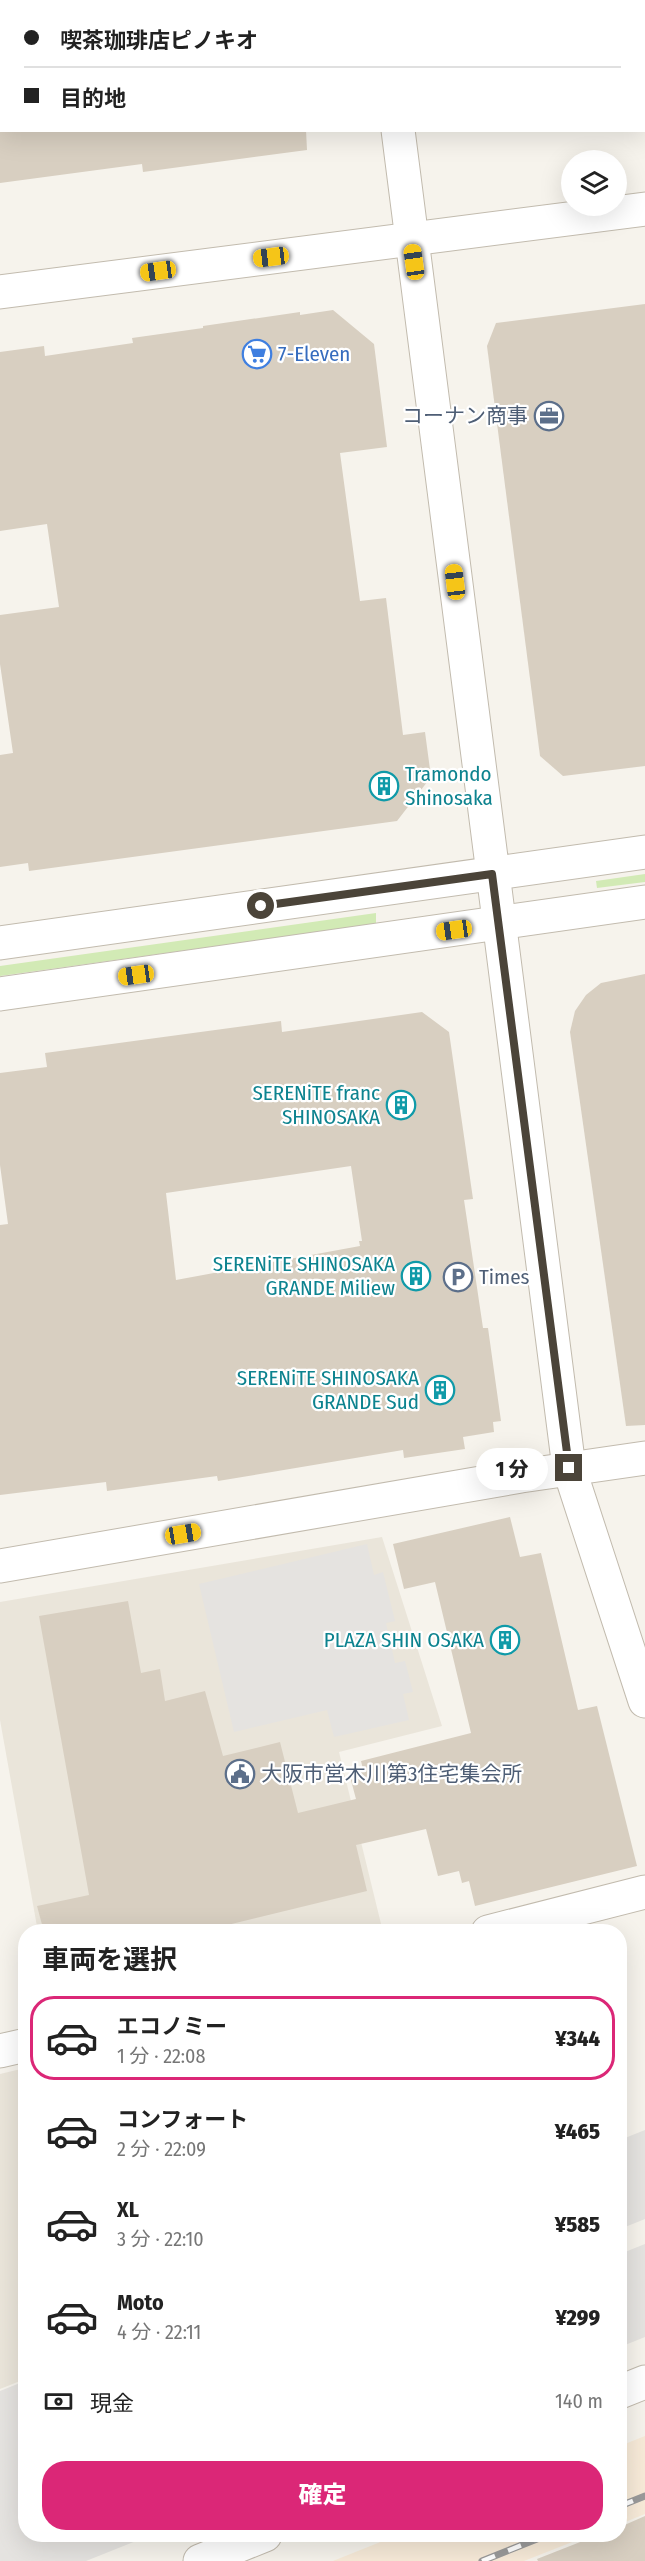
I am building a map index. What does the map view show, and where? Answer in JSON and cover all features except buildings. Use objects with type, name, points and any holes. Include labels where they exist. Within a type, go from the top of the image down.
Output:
[{"type":"street","points":[[398,132],[569,1468],[645,1701]]},
{"type":"street","points":[[0,292],[645,209]]},
{"type":"street","points":[[0,943],[645,852]]},
{"type":"street","points":[[0,994],[645,902]]},
{"type":"street","points":[[0,1566],[569,1468],[645,1458]]},
{"type":"street","points":[[519,1924],[645,1892]]},
{"type":"street","points":[[0,2051],[18,2047]]},
{"type":"street","points":[[627,2389],[645,2382]]},
{"type":"street","points":[[200,2561],[248,2542]]},
{"type":"shaded area","points":[[382,1537],[442,1726],[339,1752],[381,1924],[37,1924],[0,1720],[0,1602]]},
{"type":"shaded area","points":[[367,1544],[374,1575],[383,1572],[395,1621],[386,1623],[395,1663],[405,1661],[413,1692],[403,1694],[409,1720],[334,1737],[327,1710],[234,1732],[199,1584]]},
{"type":"shaded area","points":[[18,2070],[18,2382],[0,2389],[0,2074]]},
{"type":"shaded area","points":[[645,2130],[645,2219],[627,2226],[627,2137]]},
{"type":"shaded area","points":[[645,2244],[645,2337],[627,2344],[627,2251]]},
{"type":"shaded area","points":[[18,2384],[18,2542],[134,2542],[86,2561],[0,2561],[0,2391]]},
{"type":"shaded area","points":[[645,2436],[645,2514],[627,2521],[627,2443]]},
{"type":"shaded area","points":[[380,2542],[572,2542],[524,2561],[333,2561]]},
{"type":"green space","points":[[645,874],[645,882],[597,888],[596,881]]},
{"type":"green space","points":[[376,913],[376,924],[0,976],[0,966]]},
{"type":"railway","points":[[627,2503],[645,2496]]},
{"type":"railway","points":[[482,2561],[530,2542]]},
{"type":"place","name":"7-Eleven","points":[[257,354]]},
{"type":"place","name":"コーナン商事","points":[[549,416]]},
{"type":"place","name":"Tramondo Shinosaka","points":[[384,786]]},
{"type":"place","name":"SERENiTE franc SHINOSAKA","points":[[401,1105]]},
{"type":"place","name":"SERENiTE SHINOSAKA GRANDE Miliew","points":[[416,1276]]},
{"type":"place","name":"Times","points":[[458,1277]]},
{"type":"place","name":"SERENiTE SHINOSAKA GRANDE Sud","points":[[440,1390]]},
{"type":"place","name":"PLAZA SHIN OSAKA","points":[[505,1640]]},
{"type":"place","name":"大阪市営木川第3住宅集会所","points":[[240,1774]]},
{"type":"route","points":[[261,906],[492,874],[569,1468]]}]
